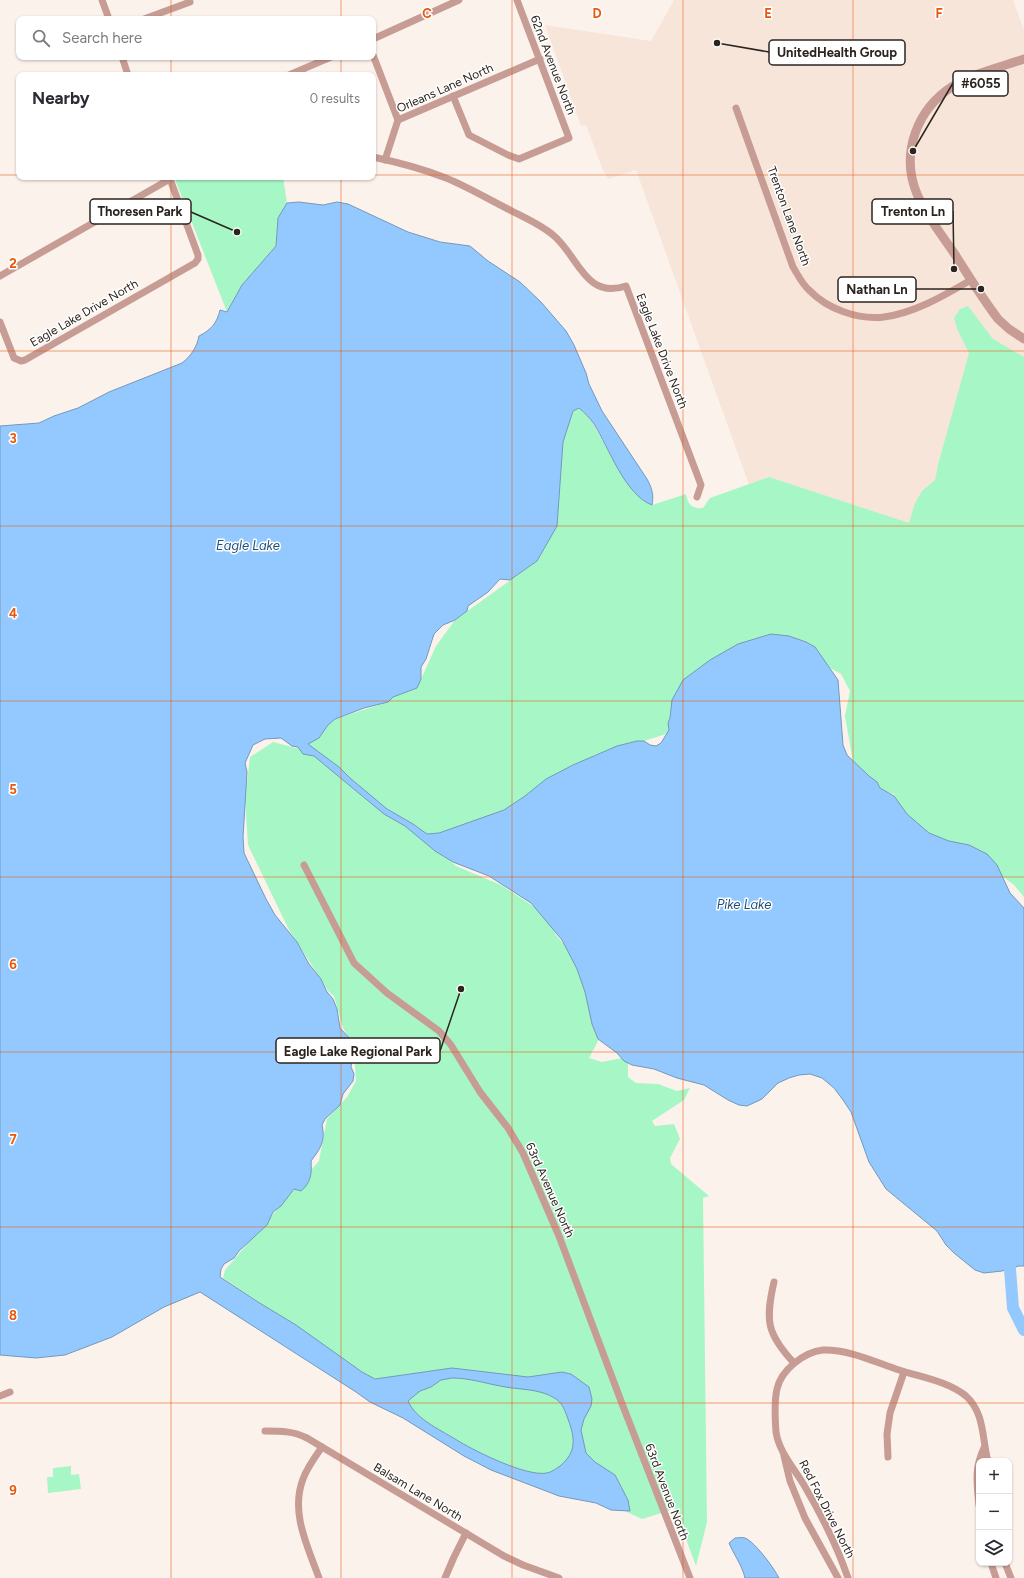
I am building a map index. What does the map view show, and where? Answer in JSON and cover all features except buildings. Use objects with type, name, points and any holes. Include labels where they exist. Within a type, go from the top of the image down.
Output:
[{"type":"street","points":[[102,0],[108,16]]},
{"type":"street","points":[[376,38],[459,0]]},
{"type":"street","name":"62nd Avenue North","points":[[453,96],[469,135],[519,159],[569,138],[517,0]]},
{"type":"street","points":[[152,16],[190,2]]},
{"type":"street","name":"Orleans Lane North","points":[[385,160],[398,120],[540,59]]},
{"type":"street","points":[[1024,59],[958,83],[940,95],[930,105],[921,120],[913,140],[910,164],[917,194],[924,208],[998,319],[1009,329],[1024,339]]},
{"type":"street","points":[[123,60],[127,72]]},
{"type":"street","points":[[296,72],[324,60]]},
{"type":"street","points":[[375,60],[398,120]]},
{"type":"street","name":"Trenton Lane North","points":[[736,108],[793,267],[809,290],[823,302],[834,308],[854,315],[884,317],[919,307],[971,280]]},
{"type":"street","name":"Eagle Lake Drive North","points":[[376,158],[446,178],[477,193],[548,230],[562,244],[588,279],[597,286],[613,290],[626,286],[701,485],[698,497]]},
{"type":"street","name":"Eagle Lake Drive North","points":[[0,276],[168,180]]},
{"type":"street","name":"Eagle Lake Drive North","points":[[0,322],[14,358],[21,361],[25,360],[195,263],[198,259],[198,255],[170,180]]},
{"type":"street","name":"63rd Avenue North","points":[[304,865],[354,963],[387,993],[439,1031],[451,1045],[480,1092],[508,1128],[523,1153],[559,1236],[620,1401],[690,1578]]},
{"type":"street","points":[[774,1282],[769,1305],[770,1326],[776,1341],[794,1363]]},
{"type":"street","name":"Red Fox Drive North","points":[[848,1578],[843,1563],[805,1486],[780,1446],[776,1432],[777,1388],[787,1370],[794,1363],[814,1352],[823,1350],[834,1351],[845,1353],[950,1387],[966,1397],[972,1404],[983,1429],[984,1448],[987,1458]]},
{"type":"street","points":[[888,1457],[890,1413],[904,1372]]},
{"type":"street","points":[[0,1396],[10,1392]]},
{"type":"street","name":"Balsam Lane North","points":[[265,1431],[287,1431],[298,1433],[504,1556],[542,1575],[559,1578]]},
{"type":"street","points":[[319,1578],[303,1534],[299,1519],[298,1504],[299,1491],[303,1479],[322,1447]]},
{"type":"street","name":"Red Fox Drive North","points":[[978,1494],[976,1482],[978,1461],[984,1448]]},
{"type":"street","name":"Red Fox Drive North","points":[[783,1452],[790,1481],[805,1518],[838,1578]]},
{"type":"street","points":[[445,1578],[466,1533]]},
{"type":"street","points":[[992,1566],[996,1578]]},
{"type":"street","points":[[1006,1566],[1011,1578]]},
{"type":"shaded area","points":[[674,0],[1013,0],[1024,30],[1024,562],[769,477],[749,485],[636,170],[608,179],[602,168],[586,125],[581,126],[545,25],[651,41]]},
{"type":"green space","points":[[175,180],[283,180],[287,203],[278,218],[276,246],[242,285],[227,312]]},
{"type":"green space","points":[[968,306],[993,339],[1024,357],[1024,897],[1014,885],[997,872],[920,835],[910,816],[896,808],[894,794],[871,788],[855,773],[845,716],[850,691],[841,674],[806,655],[673,727],[666,734],[619,749],[446,857],[456,866],[501,885],[545,914],[556,935],[585,969],[607,1024],[589,1058],[602,1062],[622,1058],[628,1062],[628,1077],[636,1083],[658,1084],[677,1091],[690,1088],[684,1100],[652,1121],[655,1126],[674,1124],[680,1139],[670,1158],[671,1164],[709,1196],[703,1198],[707,1522],[696,1566],[674,1507],[668,1511],[642,1519],[586,1493],[476,1454],[396,1406],[368,1376],[223,1278],[225,1270],[319,1161],[327,1119],[347,1097],[356,1081],[354,1048],[343,1028],[334,996],[329,992],[288,928],[248,845],[245,800],[250,757],[273,742],[296,748],[319,738],[328,725],[335,719],[388,702],[393,697],[417,688],[436,646],[455,620],[537,561],[557,526],[563,442],[573,411],[579,408],[589,417],[611,456],[652,505],[686,494],[691,506],[703,508],[710,498],[769,477],[909,523],[915,503],[922,491],[935,480],[969,353],[957,329],[954,318],[960,309]]},
{"type":"green space","points":[[71,1466],[71,1475],[79,1474],[81,1489],[48,1493],[47,1477],[53,1477],[53,1468]]},
{"type":"water","name":"Eagle Lake","points":[[299,202],[323,205],[337,202],[348,204],[408,232],[440,242],[470,246],[488,261],[520,282],[541,302],[566,331],[574,345],[589,384],[602,411],[647,479],[653,495],[652,505],[642,500],[634,492],[618,470],[600,434],[592,422],[579,408],[573,411],[563,442],[557,526],[537,561],[510,580],[500,579],[488,592],[468,606],[467,611],[455,620],[443,625],[434,634],[426,659],[421,667],[421,679],[417,688],[393,697],[388,702],[364,708],[335,719],[328,725],[319,738],[308,744],[339,767],[387,809],[427,834],[439,833],[504,810],[525,796],[546,779],[573,765],[617,746],[637,741],[644,741],[650,745],[656,746],[661,743],[669,730],[668,723],[672,700],[683,680],[710,660],[738,644],[771,634],[789,636],[815,647],[838,680],[843,745],[847,755],[877,782],[880,788],[894,796],[907,814],[929,833],[949,841],[969,845],[987,854],[997,865],[1010,893],[1024,908],[1024,1266],[984,1273],[975,1270],[954,1253],[946,1245],[937,1231],[886,1189],[869,1162],[851,1112],[834,1088],[822,1078],[810,1074],[789,1078],[778,1083],[762,1099],[747,1106],[739,1105],[728,1100],[704,1085],[677,1078],[654,1069],[632,1065],[624,1061],[617,1053],[598,1039],[592,1024],[585,992],[577,969],[562,940],[531,903],[489,876],[453,862],[435,851],[405,826],[384,814],[314,756],[303,754],[298,747],[292,746],[281,738],[265,739],[253,745],[245,763],[247,772],[243,837],[244,853],[275,915],[297,942],[309,964],[321,979],[327,992],[333,999],[337,1009],[340,1028],[350,1039],[354,1048],[351,1067],[354,1074],[353,1081],[343,1094],[340,1105],[325,1119],[322,1125],[323,1140],[311,1161],[311,1174],[307,1185],[301,1191],[294,1189],[281,1206],[273,1212],[267,1225],[239,1251],[234,1258],[224,1264],[221,1269],[220,1277],[296,1325],[362,1372],[375,1379],[452,1368],[528,1377],[562,1372],[571,1374],[589,1387],[592,1399],[591,1406],[584,1419],[581,1430],[586,1453],[595,1462],[615,1475],[628,1500],[630,1511],[611,1510],[596,1503],[559,1496],[491,1470],[464,1456],[403,1418],[370,1402],[200,1292],[164,1307],[112,1337],[65,1355],[36,1358],[0,1355],[0,426],[39,423],[78,408],[109,392],[182,363],[193,351],[199,336],[213,326],[220,310],[227,312],[242,285],[276,246],[278,218],[287,203]],"holes":[[[458,1378],[536,1391],[550,1395],[556,1399],[564,1408],[572,1432],[572,1450],[566,1461],[553,1471],[547,1473],[538,1473],[515,1468],[478,1452],[438,1429],[417,1414],[408,1401],[420,1391],[431,1387],[441,1380]]]},
{"type":"water","points":[[735,1538],[745,1538],[749,1540],[769,1562],[779,1578],[745,1578],[729,1543]]},
{"type":"waterway","points":[[1010,1269],[1013,1308],[1024,1330]]},
{"type":"place","name":"UnitedHealth Group","points":[[717,43]]},
{"type":"place","name":"#6055","points":[[913,151]]},
{"type":"place","name":"Thoresen Park","points":[[237,232]]},
{"type":"place","name":"Trenton Ln","points":[[954,269]]},
{"type":"place","name":"Nathan Ln","points":[[981,289]]},
{"type":"place","name":"Eagle Lake Regional Park","points":[[461,989]]},
{"type":"water label","name":"Pike Lake","points":[[744,904]]}]
